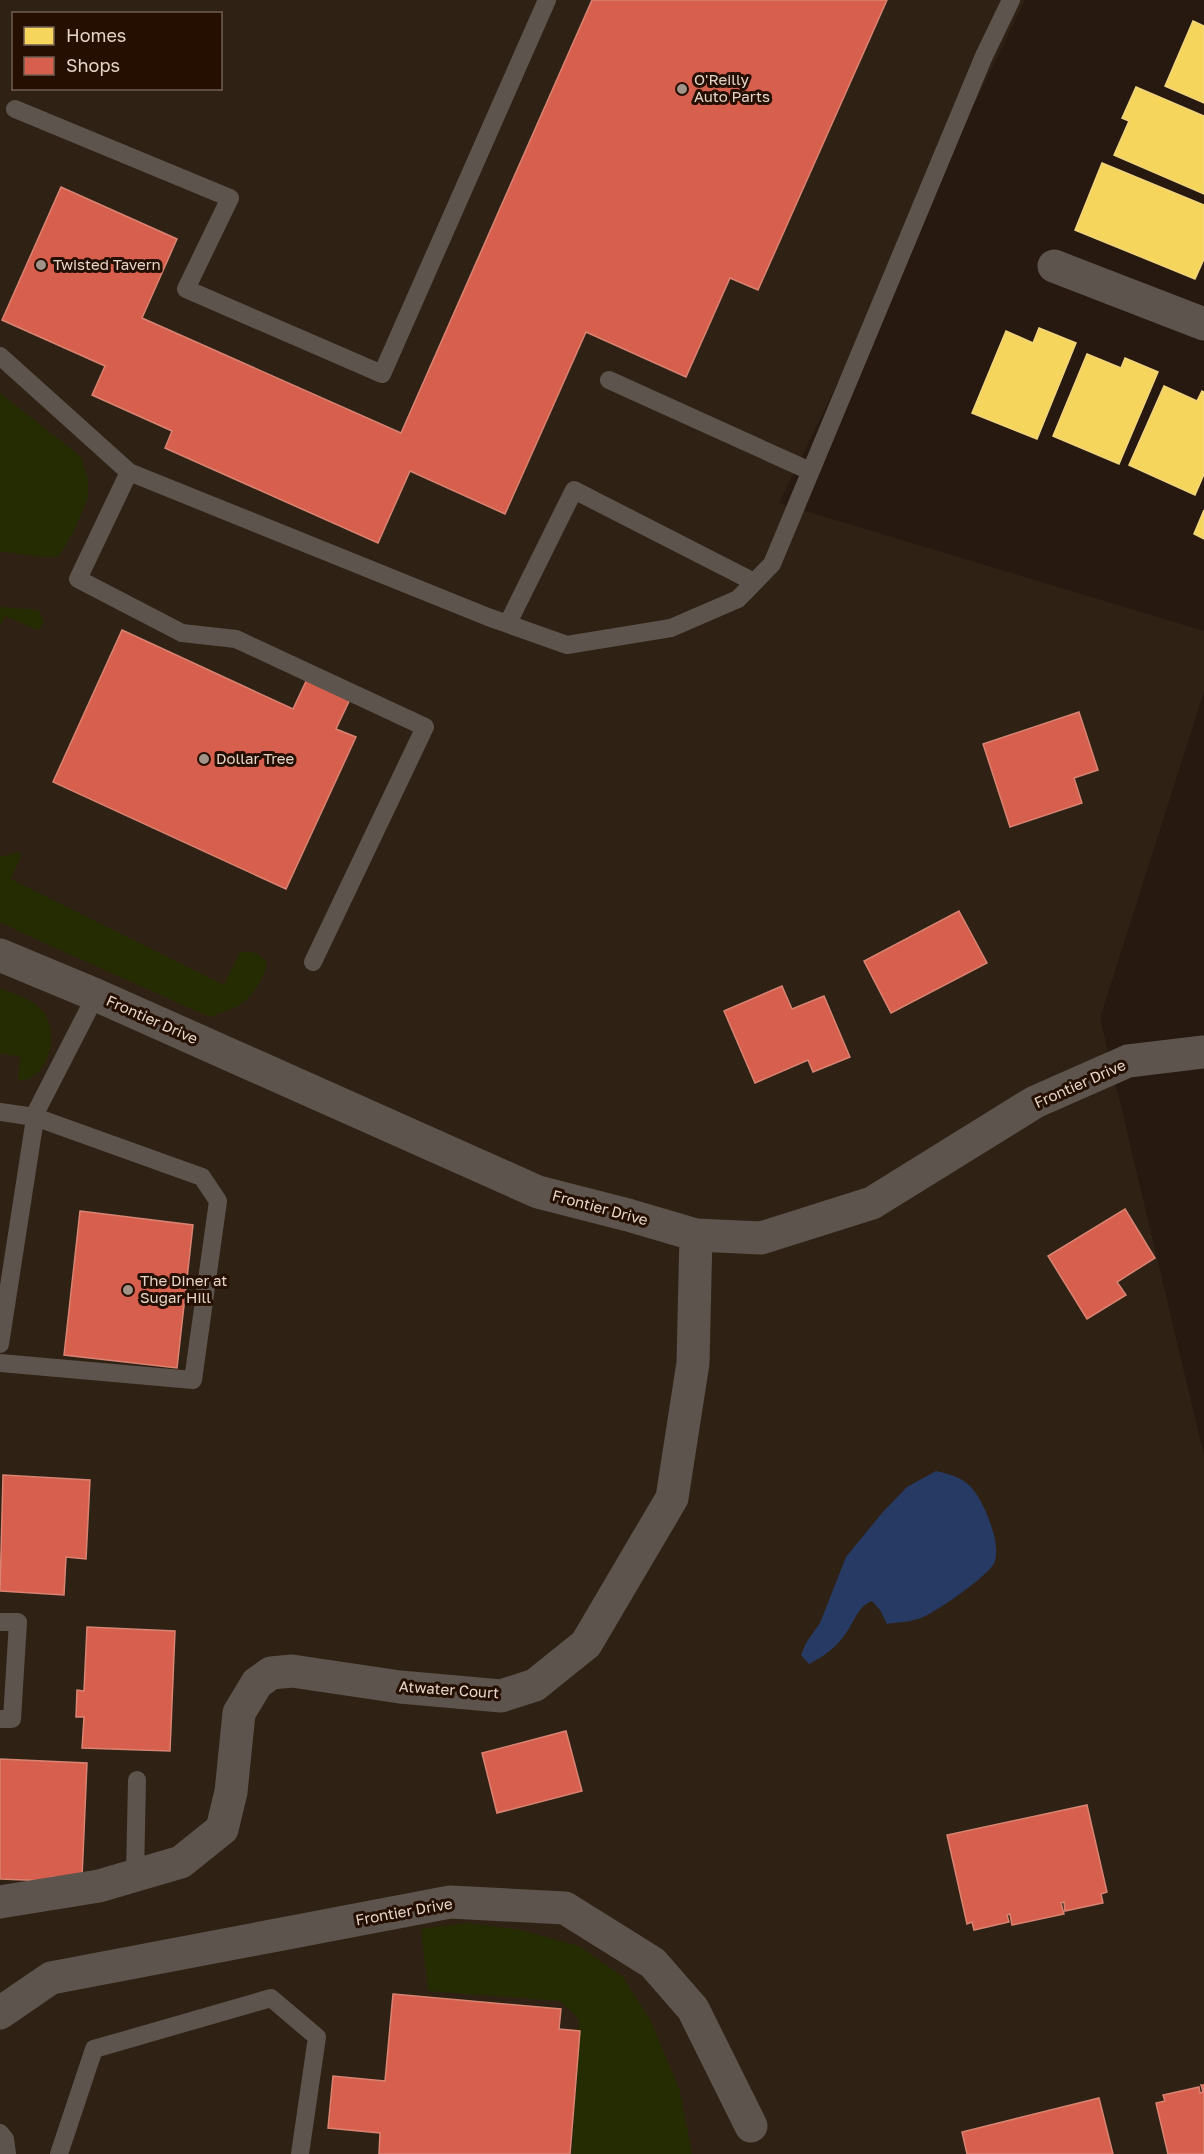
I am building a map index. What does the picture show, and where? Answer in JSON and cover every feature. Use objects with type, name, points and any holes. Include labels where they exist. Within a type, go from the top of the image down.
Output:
[{"type":"street","points":[[1054,266],[1204,324]]},
{"type":"street","name":"Frontier Drive","points":[[0,955],[96,995],[538,1192],[696,1235],[761,1238],[872,1203],[1046,1098],[1128,1061],[1204,1052]]},
{"type":"street","name":"Atwater Court","points":[[0,1902],[99,1886],[181,1862],[222,1829],[231,1792],[239,1713],[257,1683],[271,1673],[292,1671],[400,1687],[501,1696],[535,1685],[586,1644],[672,1498],[693,1362],[696,1235]]},
{"type":"street","name":"Frontier Drive","points":[[0,2013],[51,1978],[450,1902],[565,1908],[653,1963],[693,2009],[751,2126]]},
{"type":"lane","points":[[15,109],[230,198],[186,289],[382,374],[547,0]]},
{"type":"lane","points":[[0,356],[129,472],[567,645],[671,628],[738,599],[772,564],[984,56],[1011,0]]},
{"type":"lane","points":[[609,380],[810,471]]},
{"type":"lane","points":[[129,472],[78,579],[182,633],[236,639],[425,727],[314,962]]},
{"type":"lane","points":[[508,623],[574,490],[754,582]]},
{"type":"lane","points":[[0,1344],[36,1112],[96,995]]},
{"type":"lane","points":[[0,1112],[35,1117],[202,1177],[218,1201],[193,1380],[0,1363]]},
{"type":"lane","points":[[0,1622],[18,1622],[12,1719],[0,1719]]},
{"type":"lane","points":[[135,1875],[137,1780]]},
{"type":"lane","points":[[59,2154],[94,2049],[271,1998],[317,2037],[300,2154]]},
{"type":"lane","points":[[0,2133],[5,2139],[7,2154]]},
{"type":"shaded area","points":[[0,0],[1025,0],[779,503],[1204,631],[1204,691],[1100,1018],[1204,1456],[1204,2154],[0,2154]]},
{"type":"green space","points":[[0,393],[81,457],[88,480],[88,497],[74,531],[59,556],[45,557],[0,552]]},
{"type":"green space","points":[[0,607],[39,610],[44,623],[38,630],[5,616],[0,627]]},
{"type":"green space","points":[[18,852],[21,856],[11,879],[224,985],[240,953],[254,953],[266,961],[264,975],[245,1001],[233,1009],[210,1017],[0,922],[0,857]]},
{"type":"green space","points":[[0,988],[38,1006],[51,1029],[50,1052],[46,1062],[39,1071],[21,1081],[18,1079],[20,1056],[0,1054]]},
{"type":"green space","points":[[467,1923],[521,1930],[579,1946],[623,1977],[651,2021],[680,2091],[692,2154],[572,2154],[579,2019],[560,2001],[428,1991],[421,1929]]},
{"type":"water","points":[[936,1471],[961,1479],[977,1495],[993,1530],[996,1555],[992,1567],[963,1592],[919,1619],[887,1624],[872,1601],[860,1611],[838,1643],[825,1655],[809,1664],[801,1655],[806,1643],[820,1623],[846,1557],[907,1487]]},
{"type":"building: Homes","points":[[1193,21],[1204,26],[1204,103],[1165,86]]},
{"type":"building: Homes","points":[[1136,87],[1204,116],[1204,194],[1114,155],[1129,121],[1122,118]]},
{"type":"building: Homes","points":[[1102,163],[1204,205],[1204,259],[1195,279],[1075,230]]},
{"type":"building: Homes","points":[[1039,328],[1076,343],[1037,439],[972,413],[1006,331],[1033,343]]},
{"type":"building: Homes","points":[[1087,354],[1121,368],[1125,358],[1158,372],[1119,464],[1053,436]]},
{"type":"building: Homes","points":[[1164,386],[1197,401],[1202,391],[1204,392],[1204,474],[1195,495],[1129,465]]},
{"type":"building: Homes","points":[[1204,510],[1204,539],[1194,534]]},
{"type":"building: Shops","points":[[592,0],[887,0],[758,290],[730,278],[686,377],[586,332],[505,514],[410,471],[378,543],[165,448],[172,431],[92,395],[105,366],[2,320],[61,187],[177,239],[142,318],[401,433]]},
{"type":"building: Shops","name":"Dollar Tree","points":[[122,630],[293,709],[308,677],[351,697],[336,729],[356,737],[286,889],[53,782]]},
{"type":"building: Shops","points":[[1079,712],[1098,770],[1074,778],[1082,803],[1010,827],[983,744]]},
{"type":"building: Shops","points":[[959,911],[987,963],[891,1013],[864,961]]},
{"type":"building: Shops","points":[[782,986],[792,1009],[824,996],[850,1057],[813,1072],[808,1060],[755,1083],[724,1011]]},
{"type":"building: Shops","points":[[1125,1209],[1155,1258],[1117,1282],[1126,1295],[1087,1319],[1048,1256]]},
{"type":"building: Shops","name":"The Diner at Sugar Hill","points":[[80,1211],[193,1225],[177,1368],[64,1355]]},
{"type":"building: Shops","points":[[3,1475],[90,1480],[86,1559],[66,1557],[64,1595],[0,1591]]},
{"type":"building: Shops","points":[[87,1627],[175,1631],[170,1751],[82,1748],[84,1717],[76,1717],[77,1690],[84,1691]]},
{"type":"building: Shops","points":[[566,1731],[582,1791],[497,1813],[482,1753]]},
{"type":"building: Shops","points":[[0,1759],[87,1763],[82,1878],[51,1877],[50,1881],[0,1879]]},
{"type":"building: Shops","points":[[1087,1805],[1107,1892],[1101,1894],[1103,1903],[1065,1911],[1064,1902],[1061,1903],[1064,1914],[1012,1925],[1010,1914],[1007,1915],[1009,1922],[974,1930],[972,1922],[967,1924],[947,1835]]},
{"type":"building: Shops","points":[[393,1994],[561,2009],[559,2029],[580,2031],[570,2154],[379,2154],[380,2133],[328,2128],[333,2076],[385,2081]]},
{"type":"building: Shops","points":[[1201,2085],[1204,2085],[1204,2154],[1168,2154],[1156,2103],[1165,2101],[1163,2095],[1199,2087],[1200,2093],[1203,2092]]},
{"type":"building: Shops","points":[[1099,2098],[1113,2154],[967,2154],[962,2132]]},
{"type":"place","name":"O'Reilly Auto Parts","points":[[682,89]]},
{"type":"place","name":"Twisted Tavern","points":[[41,265]]},
{"type":"place","name":"Dollar Tree","points":[[204,759]]},
{"type":"place","name":"The Diner at Sugar Hill","points":[[128,1290]]}]
